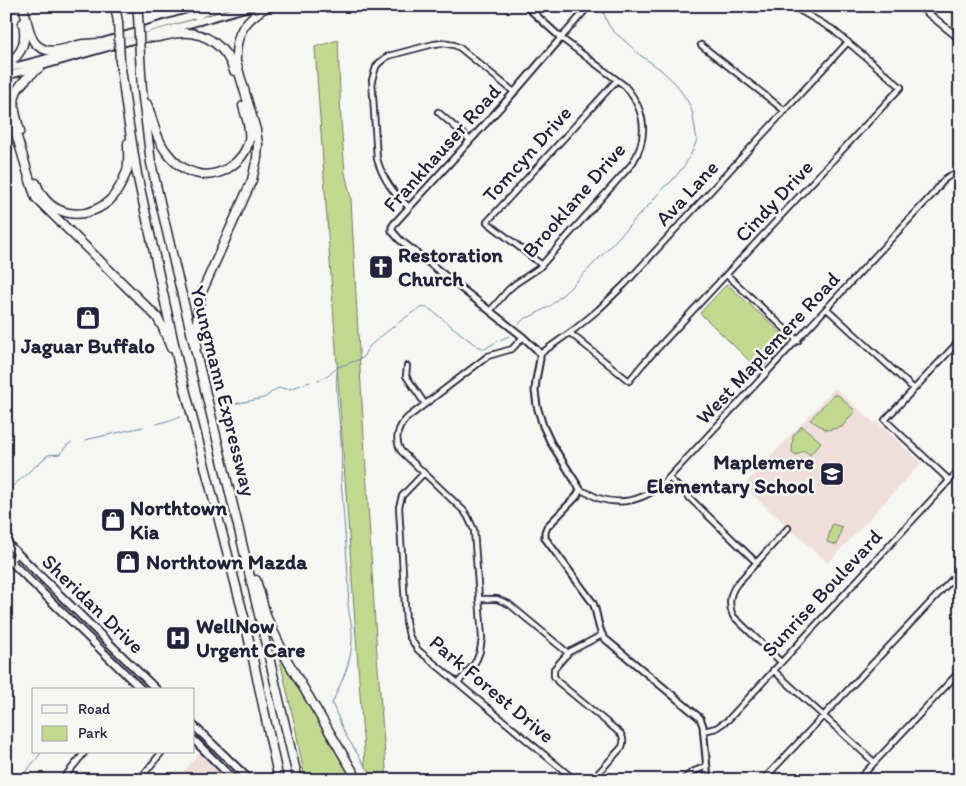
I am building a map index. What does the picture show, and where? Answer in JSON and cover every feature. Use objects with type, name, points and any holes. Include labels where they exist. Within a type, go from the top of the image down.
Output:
[{"type":"highway","points":[[6,68],[20,53],[24,44],[25,34],[18,6]]},
{"type":"highway","points":[[23,6],[32,38],[43,49],[51,51],[99,43]]},
{"type":"highway","name":"Youngmann Expressway","points":[[116,6],[120,61],[137,174],[178,362],[244,617],[279,780]]},
{"type":"highway","name":"Youngmann Expressway","points":[[137,6],[142,90],[151,163],[298,780]]},
{"type":"highway","points":[[197,15],[213,6]]},
{"type":"highway","points":[[200,370],[196,333],[198,305],[201,294],[252,180],[257,158],[256,130],[236,62],[237,40],[242,28],[253,16],[268,6]]},
{"type":"highway","points":[[142,38],[184,32],[196,34],[208,38],[226,54],[232,63],[249,131],[249,139],[241,157],[235,164],[224,171],[212,174],[196,174],[181,167],[165,151],[161,144],[142,90]]},
{"type":"highway","points":[[40,67],[26,78],[18,88],[14,101],[15,113],[36,186],[45,201],[54,208],[63,212],[78,214],[94,210],[110,200],[122,183],[128,168],[128,119]]},
{"type":"highway","points":[[6,114],[14,127],[36,198],[157,317],[178,362]]},
{"type":"highway","points":[[238,526],[267,618],[278,644],[358,780]]},
{"type":"main road","points":[[6,68],[226,6]]},
{"type":"main road","points":[[6,76],[252,6]]},
{"type":"main road","points":[[920,6],[960,39]]},
{"type":"main road","name":"Sheridan Drive","points":[[6,542],[155,688]]},
{"type":"main road","name":"Sheridan Drive","points":[[8,561],[139,688]]},
{"type":"main road","points":[[195,727],[250,780]]},
{"type":"main road","points":[[195,741],[234,780]]},
{"type":"street","points":[[526,6],[562,38]]},
{"type":"street","name":"Frankhauser Road","points":[[540,354],[523,337],[394,234],[392,226],[589,6]]},
{"type":"street","name":"Cindy Drive","points":[[570,333],[629,380],[902,87],[832,29],[792,6]]},
{"type":"street","name":"Brooklane Drive","points":[[490,311],[508,290],[542,265],[632,164],[640,150],[643,134],[642,117],[632,94],[625,86],[562,38]]},
{"type":"street","name":"Ava Lane","points":[[540,354],[598,310],[624,284],[848,42]]},
{"type":"street","points":[[409,207],[394,193],[388,184],[377,159],[372,80],[373,72],[379,63],[388,56],[434,44],[449,44],[460,48],[514,92]]},
{"type":"street","points":[[702,45],[785,111]]},
{"type":"street","name":"Tomcyn Drive","points":[[542,265],[487,222],[617,80]]},
{"type":"street","points":[[438,112],[470,140]]},
{"type":"street","name":"West Maplemere Road","points":[[580,490],[606,500],[622,501],[648,495],[655,490],[669,478],[798,341],[932,196],[940,183],[950,176],[960,173]]},
{"type":"street","points":[[727,275],[798,341]]},
{"type":"street","points":[[827,309],[914,389]]},
{"type":"street","points":[[458,683],[474,664],[480,651],[482,638],[474,530],[464,511],[401,451],[397,436],[403,422],[425,404],[488,356],[512,349],[523,337]]},
{"type":"street","points":[[949,480],[885,420],[960,340]]},
{"type":"street","points":[[540,354],[535,386],[537,406],[551,443],[580,490],[577,496],[547,527],[545,538],[592,603],[602,635],[606,640],[698,715],[704,731],[708,780]]},
{"type":"street","points":[[407,366],[406,376],[425,404]]},
{"type":"street","name":"Sunrise Boulevard","points":[[704,731],[716,728],[728,720],[960,469]]},
{"type":"street","name":"Park Forest Drive","points":[[424,473],[402,496],[399,507],[406,622],[409,636],[418,650],[574,780]]},
{"type":"street","points":[[669,478],[756,563]]},
{"type":"street","points":[[781,662],[733,616],[730,608],[731,596],[735,586],[788,528]]},
{"type":"street","points":[[8,561],[18,553]]},
{"type":"street","points":[[763,780],[960,571]]},
{"type":"street","points":[[479,599],[497,599],[509,604],[568,653]]},
{"type":"street","points":[[592,780],[621,749],[624,740],[621,734],[555,680],[554,669],[568,653],[602,635]]},
{"type":"street","points":[[774,670],[874,762]]},
{"type":"street","points":[[858,780],[960,671]]},
{"type":"street","points":[[141,688],[147,680]]},
{"type":"street","points":[[62,780],[83,754]]},
{"type":"street","points":[[139,780],[160,754]]},
{"type":"street","points":[[683,780],[692,772],[707,766]]},
{"type":"shaded area","name":"Maplemere Elementary School","points":[[835,388],[874,423],[877,422],[921,463],[828,563],[743,486]]},
{"type":"shaded area","points":[[199,753],[226,780],[177,780]]},
{"type":"green space","points":[[338,40],[345,173],[351,199],[377,656],[387,780],[377,780],[365,766],[315,47]]},
{"type":"green space","points":[[727,284],[789,340],[760,371],[700,313]]},
{"type":"green space","points":[[833,395],[838,395],[855,411],[842,427],[827,430],[810,420]]},
{"type":"green space","points":[[802,426],[821,442],[810,455],[805,451],[796,455],[792,452],[793,436]]},
{"type":"green space","points":[[832,524],[842,527],[837,545],[827,542]]},
{"type":"green space","points":[[277,648],[356,780],[305,780]]},
{"type":"waterway","points":[[519,324],[525,318],[550,306],[605,252],[685,165],[697,140],[692,111],[676,84],[613,31],[602,9]]},
{"type":"waterway","points":[[318,380],[328,376],[338,367],[363,358],[367,349],[372,344],[420,308],[431,310],[474,344],[485,349],[509,336]]},
{"type":"waterway","points":[[338,367],[337,387],[341,478],[352,648],[348,664],[332,703],[345,734],[365,766]]},
{"type":"waterway","points":[[224,406],[264,398],[276,389],[289,389],[310,382]]},
{"type":"waterway","points":[[157,424],[180,417]]},
{"type":"waterway","points":[[85,440],[143,427]]},
{"type":"waterway","points":[[6,492],[48,455],[60,454],[71,443]]},
{"type":"waterway","points":[[19,780],[40,754]]},
{"type":"place","name":"Restoration Church","points":[[381,267]]},
{"type":"place","name":"Jaguar Buffalo","points":[[88,318]]},
{"type":"place","name":"Maplemere Elementary School","points":[[832,474]]},
{"type":"place","name":"Northtown Kia","points":[[113,520]]},
{"type":"place","name":"Northtown Mazda","points":[[128,562]]},
{"type":"place","name":"WellNow Urgent Care","points":[[178,638]]}]
